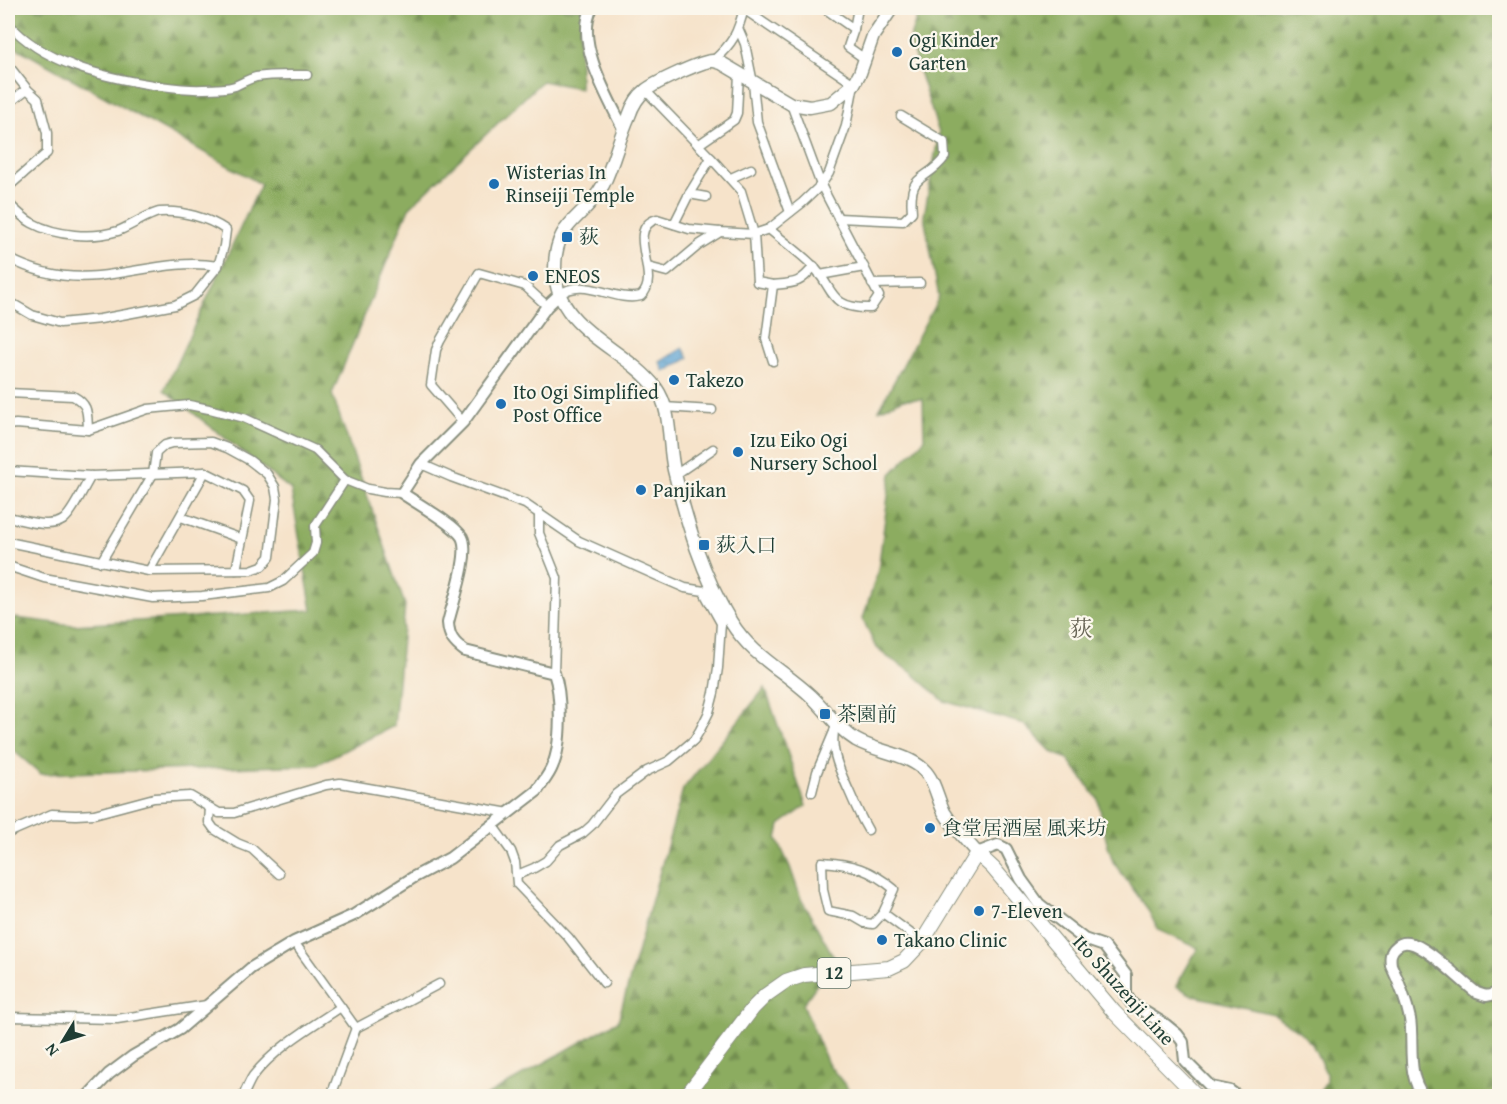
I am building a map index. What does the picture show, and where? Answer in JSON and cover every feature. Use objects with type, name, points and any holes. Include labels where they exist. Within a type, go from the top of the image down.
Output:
[{"type":"main road","points":[[892,8],[873,36],[854,84],[831,103],[810,107],[791,104],[714,60],[700,64],[645,90],[632,108],[623,128],[602,187],[561,236],[556,250],[555,269],[559,295],[578,323],[602,345],[641,372],[657,390],[664,407],[675,475],[697,553],[712,588],[742,640],[755,653],[808,693],[834,728],[860,742],[908,759],[924,770],[930,777],[944,812],[977,853]]},
{"type":"main road","name":"12","points":[[686,1096],[753,1008],[766,995],[786,981],[804,975],[890,968],[904,961],[917,950],[977,853]]},
{"type":"main road","name":"Ito Shuzenji Line","points":[[977,853],[993,868],[1114,1012],[1197,1096]]},
{"type":"street","points":[[592,8],[586,29],[587,47],[623,128]]},
{"type":"street","points":[[402,493],[421,464],[463,422],[547,306],[559,295],[572,288],[583,287],[624,298],[641,296],[648,288],[648,267],[642,245],[645,229],[650,222],[657,219],[689,229],[754,234],[769,229],[821,185],[829,173],[846,126],[854,84],[743,8],[739,30],[730,45],[714,60]]},
{"type":"street","points":[[824,8],[854,29]]},
{"type":"street","points":[[858,8],[848,47],[865,59]]},
{"type":"street","points":[[8,23],[33,45],[104,77],[200,90],[233,87],[257,77],[307,75]]},
{"type":"street","points":[[739,30],[745,44],[753,83],[757,122],[790,212]]},
{"type":"street","points":[[8,65],[38,99],[47,133],[47,153],[8,187]]},
{"type":"street","points":[[698,145],[734,120],[737,113],[739,74]]},
{"type":"street","points":[[8,105],[27,89]]},
{"type":"street","points":[[645,90],[741,191],[754,234],[757,282],[773,285],[798,282],[803,280],[814,266]]},
{"type":"street","points":[[769,229],[814,266],[836,300],[858,308],[871,308],[879,296],[821,185],[791,104]]},
{"type":"street","points":[[838,218],[903,220],[912,212],[910,194],[915,183],[937,168],[945,157],[944,142],[901,116]]},
{"type":"street","points":[[674,224],[711,158]]},
{"type":"street","points":[[730,178],[751,169]]},
{"type":"street","points":[[689,194],[706,196]]},
{"type":"street","points":[[8,203],[33,224],[75,235],[116,232],[158,212],[182,214],[215,223],[226,230],[218,266],[195,295],[175,305],[99,320],[60,323],[32,315],[8,301]]},
{"type":"street","points":[[648,267],[667,272],[699,245],[720,232]]},
{"type":"street","points":[[8,258],[46,273],[69,276],[98,276],[166,264],[197,262],[218,266]]},
{"type":"street","points":[[820,275],[864,267]]},
{"type":"street","points":[[463,422],[431,385],[436,350],[440,340],[479,273],[525,286],[547,306]]},
{"type":"street","points":[[872,284],[920,283]]},
{"type":"street","points":[[773,285],[766,339],[773,361]]},
{"type":"street","points":[[8,393],[73,396],[87,409],[88,430]]},
{"type":"street","points":[[8,425],[88,430],[148,409],[189,405],[244,418],[315,450],[345,480],[368,489],[402,493],[454,528],[462,538],[465,553],[448,623],[448,633],[456,644],[465,651],[554,673]]},
{"type":"street","points":[[664,407],[712,410]]},
{"type":"street","points":[[8,542],[102,562],[149,571],[251,570],[262,566],[270,557],[277,499],[275,487],[267,474],[249,460],[227,448],[211,442],[165,445],[156,453],[153,474],[102,562]]},
{"type":"street","points":[[675,475],[713,449]]},
{"type":"street","points":[[421,464],[516,500],[539,512],[579,541],[652,574],[685,588],[704,591],[712,588]]},
{"type":"street","points":[[8,471],[91,476],[205,472],[243,491],[250,501],[236,570]]},
{"type":"street","points":[[149,571],[205,472]]},
{"type":"street","points":[[8,517],[57,523],[65,519],[91,476]]},
{"type":"street","points":[[8,566],[44,578],[153,598],[202,596],[269,588],[283,581],[313,553],[316,543],[315,526],[345,480]]},
{"type":"street","points":[[88,1096],[109,1074],[133,1056],[180,1029],[251,968],[294,942],[354,915],[414,877],[450,858],[537,790],[553,765],[559,733],[558,692],[554,673],[558,578],[539,533],[539,512]]},
{"type":"street","points":[[181,517],[243,539]]},
{"type":"street","points":[[516,875],[546,861],[560,845],[584,833],[616,795],[647,771],[669,761],[694,740],[709,712],[718,668],[721,623],[706,596],[712,588]]},
{"type":"street","points":[[812,792],[834,728]]},
{"type":"street","points":[[834,728],[836,761],[868,830]]},
{"type":"street","points":[[8,834],[52,814],[94,814],[154,798],[190,796],[219,813],[234,813],[326,785],[340,783],[509,813]]},
{"type":"street","points":[[210,808],[209,822],[214,829],[252,849],[279,874]]},
{"type":"street","points":[[493,825],[511,851],[515,861],[517,884],[568,937],[604,983]]},
{"type":"street","points":[[977,853],[998,845],[1006,849],[1021,879],[1039,904],[1084,939],[1104,946],[1126,975],[1126,995],[1132,1004],[1177,1034],[1183,1042],[1185,1062],[1211,1086],[1230,1091],[1237,1096]]},
{"type":"street","points":[[822,862],[863,869],[878,875],[894,889],[883,913],[873,924],[865,923],[853,916],[828,911],[823,890],[822,862]]},
{"type":"street","points":[[883,913],[922,942]]},
{"type":"street","points":[[294,942],[356,1028]]},
{"type":"street","points":[[1424,1096],[1416,1084],[1413,1073],[1409,1016],[1391,965],[1392,951],[1403,943],[1410,943],[1439,962],[1477,993],[1486,996],[1500,993]]},
{"type":"street","points":[[331,1095],[356,1028],[439,984]]},
{"type":"street","points":[[8,1017],[117,1019],[207,1005]]},
{"type":"street","points":[[243,1096],[253,1077],[273,1057],[290,1042],[341,1007]]},
{"type":"green space","points":[[8,8],[586,8],[580,27],[580,88],[542,81],[409,208],[332,394],[405,605],[394,726],[315,765],[41,774],[8,746],[8,617],[73,625],[312,610],[291,490],[164,390],[261,184],[8,43]]},
{"type":"green space","points":[[920,8],[1499,8],[1499,1096],[1316,1096],[1326,1082],[1326,1073],[1312,1044],[1300,1032],[1273,1014],[1194,996],[1176,986],[1198,948],[1158,930],[1147,908],[1113,862],[1098,799],[1068,759],[1052,752],[1024,724],[944,701],[910,671],[875,646],[863,619],[878,570],[891,474],[924,440],[923,399],[904,399],[879,410],[939,297],[924,216],[939,133],[909,40]]},
{"type":"green space","points":[[765,688],[806,806],[780,825],[777,839],[801,899],[835,959],[803,1004],[828,1064],[854,1096],[486,1096],[618,1021],[683,789]]},
{"type":"water","points":[[683,348],[689,358],[665,372],[660,362]]},
{"type":"place","name":"Ogi Kinder Garten","points":[[897,52]]},
{"type":"place","name":"Wisterias In Rinseiji Temple","points":[[494,184]]},
{"type":"place","name":"荻","points":[[567,237]]},
{"type":"place","name":"ENEOS","points":[[533,276]]},
{"type":"place","name":"Takezo","points":[[674,380]]},
{"type":"place","name":"Ito Ogi Simplified Post Office","points":[[501,404]]},
{"type":"place","name":"Izu Eiko Ogi Nursery School","points":[[738,452]]},
{"type":"place","name":"Panjikan","points":[[641,490]]},
{"type":"place","name":"荻入口","points":[[704,545]]},
{"type":"place","name":"茶園前","points":[[825,714]]},
{"type":"place","name":"食堂居酒屋 風来坊","points":[[930,828]]},
{"type":"place","name":"7-Eleven","points":[[979,911]]},
{"type":"place","name":"Takano Clinic","points":[[882,940]]},
{"type":"district","name":"荻","points":[[1081,628]]}]
